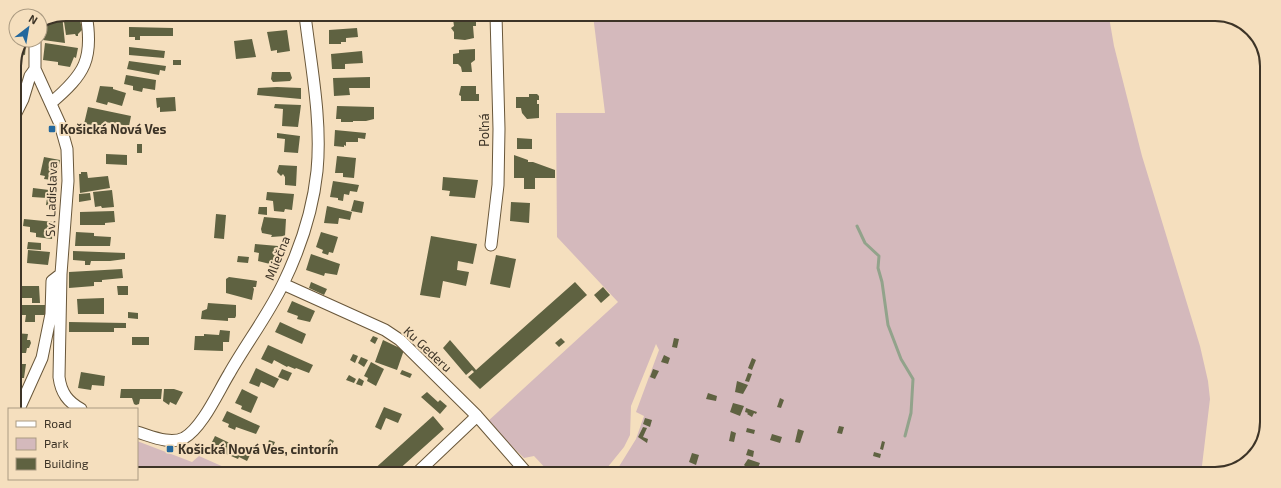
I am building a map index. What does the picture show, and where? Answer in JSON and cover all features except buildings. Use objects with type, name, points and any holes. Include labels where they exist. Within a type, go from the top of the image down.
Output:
[{"type":"street","points":[[51,103],[75,80],[88,56],[90,42],[87,21]]},
{"type":"street","name":"Mliečna","points":[[138,432],[169,440],[181,439],[189,434],[210,406],[283,284],[306,225],[316,172],[318,142],[317,122],[306,21]]},
{"type":"street","name":"Poľná","points":[[491,245],[498,177],[499,129],[496,21]]},
{"type":"street","name":"Sv. Ladislava","points":[[35,48],[35,69],[60,124],[67,155],[68,181],[61,274],[59,382],[66,398],[80,408]]},
{"type":"street","points":[[21,104],[24,99],[30,76],[35,69]]},
{"type":"street","name":"Sv. Ladislava","points":[[21,405],[42,358],[51,314],[52,281],[61,274]]},
{"type":"street","name":"Ku Gederu","points":[[283,284],[386,330],[400,340],[477,416],[522,467]]},
{"type":"street","points":[[423,467],[477,416]]},
{"type":"green space","points":[[594,21],[1110,21],[1114,46],[1142,156],[1200,346],[1208,381],[1210,399],[1202,467],[619,467],[636,439],[644,416],[636,412],[659,350],[656,344],[631,406],[630,435],[624,447],[608,467],[544,467],[534,456],[524,458],[487,422],[618,302],[557,237],[556,113],[605,113]]},
{"type":"green space","points":[[138,441],[192,462],[199,456],[224,467],[138,467]]},
{"type":"waterway","points":[[857,226],[865,243],[879,256],[878,268],[882,282],[888,325],[901,359],[913,379],[911,413],[905,436]]},
{"type":"place","name":"Košická Nová Ves","points":[[52,129]]},
{"type":"place","name":"Košická Nová Ves, cintorín","points":[[170,449]]}]
